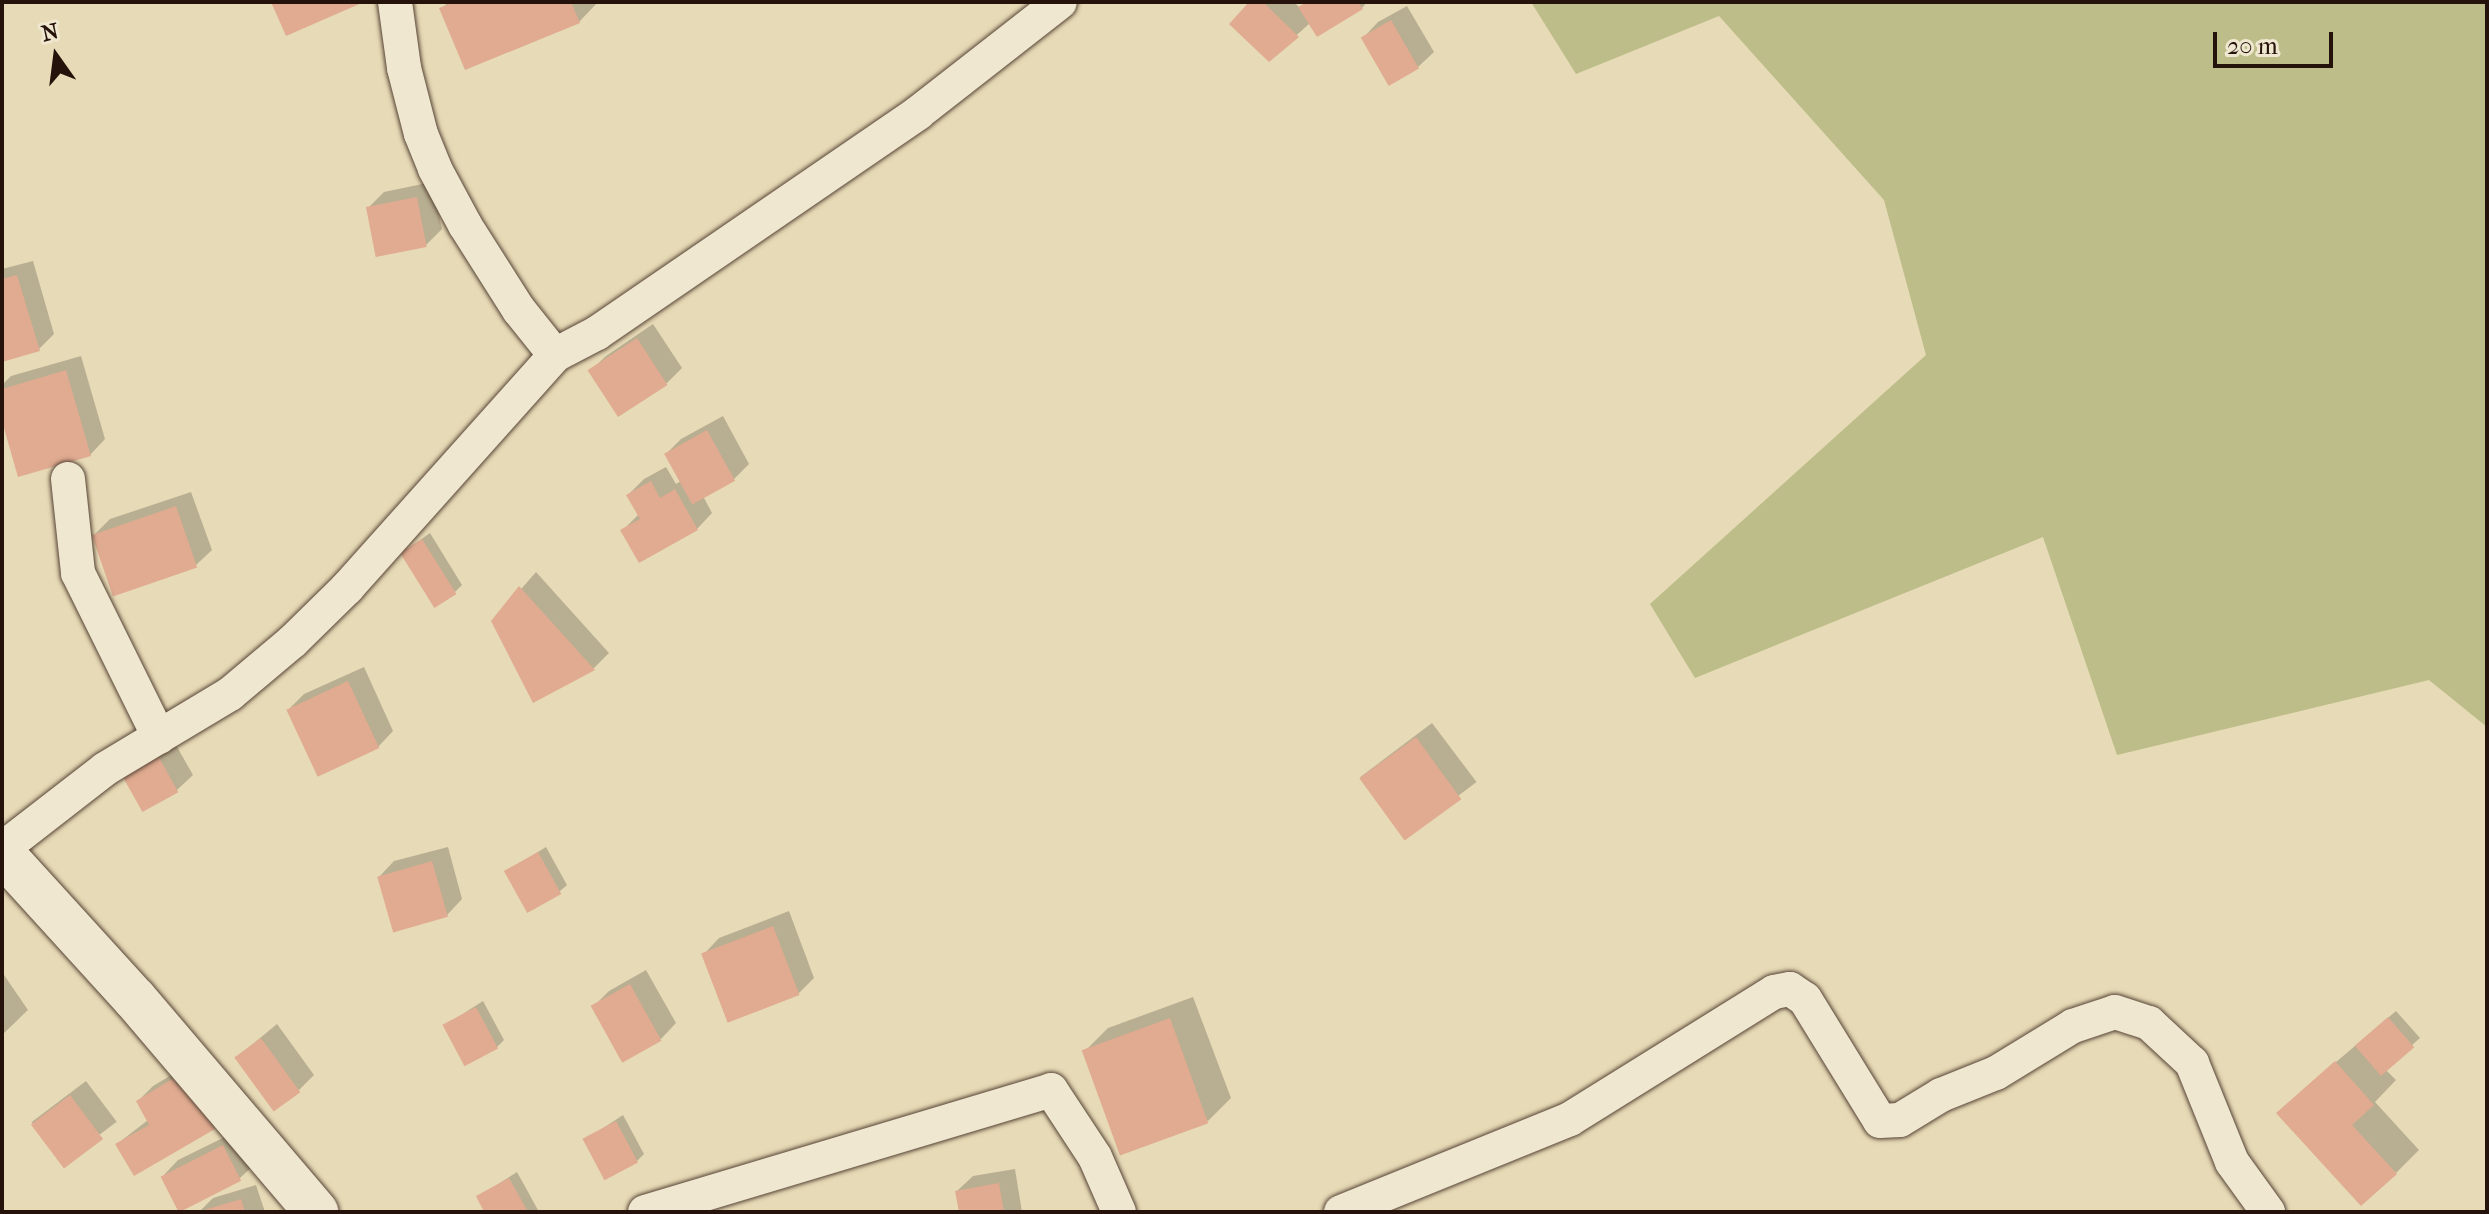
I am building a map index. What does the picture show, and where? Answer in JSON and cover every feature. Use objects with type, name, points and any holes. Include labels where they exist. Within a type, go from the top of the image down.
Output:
[{"type":"street","points":[[395,2],[404,68],[421,134],[435,169],[465,225],[519,310],[555,355]]},
{"type":"street","points":[[315,1212],[135,999],[2,851],[105,769],[230,694],[293,641],[347,588],[555,355],[597,333],[918,113],[1060,2]]},
{"type":"street","points":[[68,479],[78,573],[159,737]]},
{"type":"street","points":[[1341,1212],[1570,1119],[1774,992],[1790,989],[1805,999],[1880,1121],[1900,1120],[1941,1095],[1996,1073],[2073,1026],[2115,1012],[2149,1023],[2192,1063],[2232,1162],[2268,1212]]},
{"type":"street","points":[[645,1212],[1051,1090],[1095,1157],[1119,1212]]},
{"type":"green space","points":[[1531,2],[2487,2],[2487,727],[2429,680],[2117,755],[2043,537],[1695,678],[1650,604],[1926,355],[1884,200],[1719,16],[1576,74]]},
{"type":"building","points":[[271,2],[364,2],[286,36]]},
{"type":"building","points":[[454,2],[571,2],[580,23],[465,70],[439,8]]},
{"type":"building","points":[[1249,2],[1263,2],[1299,37],[1269,62],[1229,24]]},
{"type":"building","points":[[1307,2],[1358,2],[1363,9],[1317,37],[1298,7]]},
{"type":"building","points":[[1391,20],[1419,68],[1389,86],[1361,38]]},
{"type":"building","points":[[417,197],[427,247],[376,257],[366,207]]},
{"type":"building","points":[[17,275],[40,351],[2,362],[2,279]]},
{"type":"building","points":[[637,338],[667,385],[618,417],[588,370]]},
{"type":"building","points":[[66,370],[91,456],[18,477],[2,421],[2,389]]},
{"type":"building","points":[[707,430],[735,481],[692,504],[664,454]]},
{"type":"building","points":[[651,481],[660,498],[675,489],[698,530],[639,563],[620,530],[640,519],[626,495]]},
{"type":"building","points":[[176,506],[197,567],[113,596],[92,535]]},
{"type":"building","points":[[422,539],[456,594],[434,608],[400,553]]},
{"type":"building","points":[[519,586],[595,670],[533,703],[491,621]]},
{"type":"building","points":[[348,681],[379,748],[318,777],[286,710]]},
{"type":"building","points":[[1416,737],[1461,799],[1405,840],[1359,778]]},
{"type":"building","points":[[156,752],[178,792],[142,812],[120,772]]},
{"type":"building","points":[[538,852],[561,894],[527,913],[504,871]]},
{"type":"building","points":[[432,861],[448,917],[393,932],[377,877]]},
{"type":"building","points":[[773,926],[800,995],[728,1023],[701,954]]},
{"type":"building","points":[[630,984],[662,1041],[622,1063],[591,1006]]},
{"type":"building","points":[[476,1007],[498,1048],[465,1066],[442,1025]]},
{"type":"building","points":[[2388,1017],[2414,1047],[2381,1076],[2355,1046]]},
{"type":"building","points":[[1170,1018],[1208,1123],[1120,1155],[1082,1050]]},
{"type":"building","points":[[261,1038],[300,1092],[274,1112],[234,1057]]},
{"type":"building","points":[[2335,1061],[2374,1105],[2352,1125],[2397,1174],[2361,1206],[2276,1113]]},
{"type":"building","points":[[182,1073],[215,1129],[134,1176],[115,1144],[149,1125],[136,1101]]},
{"type":"building","points":[[70,1095],[103,1139],[64,1168],[31,1124]]},
{"type":"building","points":[[616,1121],[638,1162],[605,1180],[582,1139]]},
{"type":"building","points":[[223,1145],[241,1181],[179,1212],[161,1177]]},
{"type":"building","points":[[509,1178],[528,1212],[484,1212],[476,1196]]},
{"type":"building","points":[[999,1183],[1004,1212],[959,1212],[955,1191]]},
{"type":"building","points":[[241,1199],[245,1212],[201,1212],[201,1211]]}]
